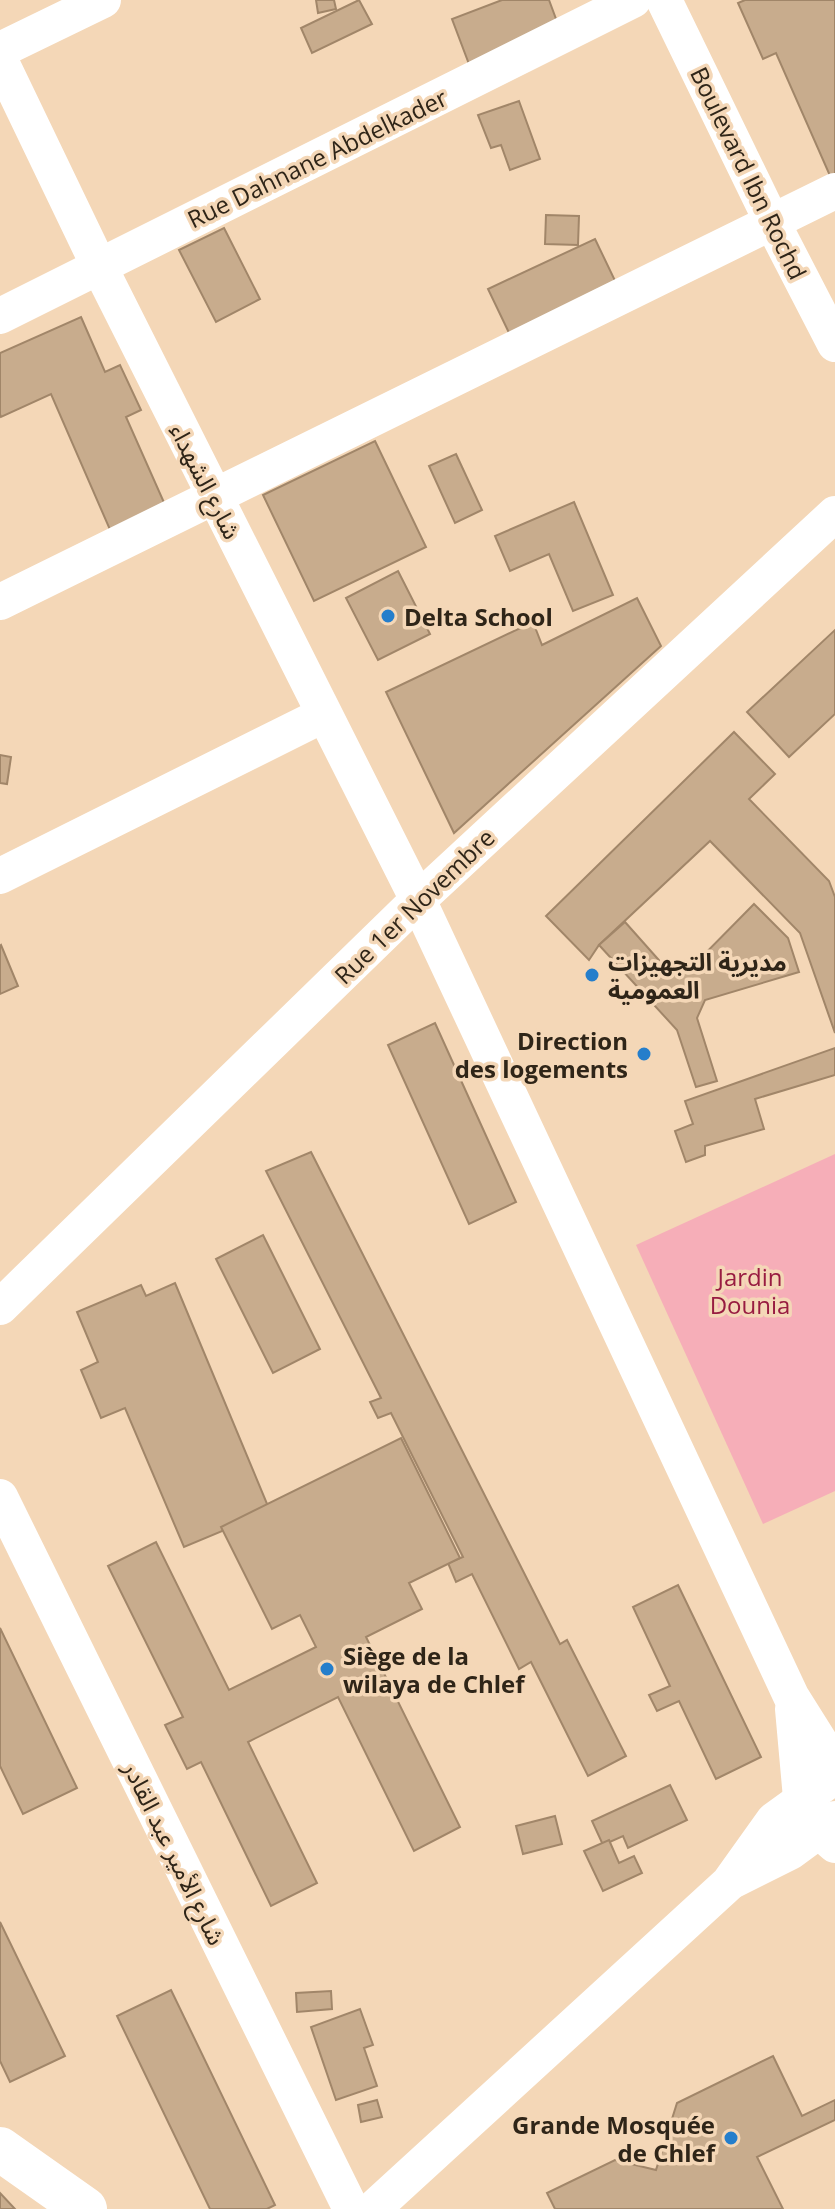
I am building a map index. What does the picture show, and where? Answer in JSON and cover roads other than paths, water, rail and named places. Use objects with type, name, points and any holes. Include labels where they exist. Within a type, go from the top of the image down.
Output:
[{"type":"main road","points":[[0,2149],[85,2209]]},
{"type":"street","points":[[0,50],[103,0]]},
{"type":"street","name":"Rue Dahnane Abdelkader","points":[[0,316],[633,0]]},
{"type":"street","name":"Boulevard Ibn Rochd","points":[[664,0],[835,344]]},
{"type":"street","name":"شارع الشهداء","points":[[0,60],[99,266],[418,900],[791,1696]]},
{"type":"street","points":[[0,602],[835,191]]},
{"type":"street","name":"Rue 1er Novembre","points":[[0,1307],[418,900],[835,514]]},
{"type":"street","points":[[0,876],[323,715]]},
{"type":"street","name":"شارع الأمير عبد القادر","points":[[0,1497],[351,2209]]},
{"type":"street","points":[[791,1696],[835,1766]]},
{"type":"street","points":[[729,1883],[830,1831],[801,1798],[791,1696]]},
{"type":"street","points":[[373,2209],[729,1883],[774,1820],[835,1776]]},
{"type":"place","name":"Delta School","points":[[388,616]]},
{"type":"place","name":"مديرية التجهيزات العمومية","points":[[592,975]]},
{"type":"place","name":"Direction des logements","points":[[644,1054]]},
{"type":"place","name":"Siège de la wilaya de Chlef","points":[[327,1669]]},
{"type":"place","name":"Grande Mosquée de Chlef","points":[[731,2138]]},
{"type":"park label","name":"Jardin Dounia","points":[[750,1290]]}]
